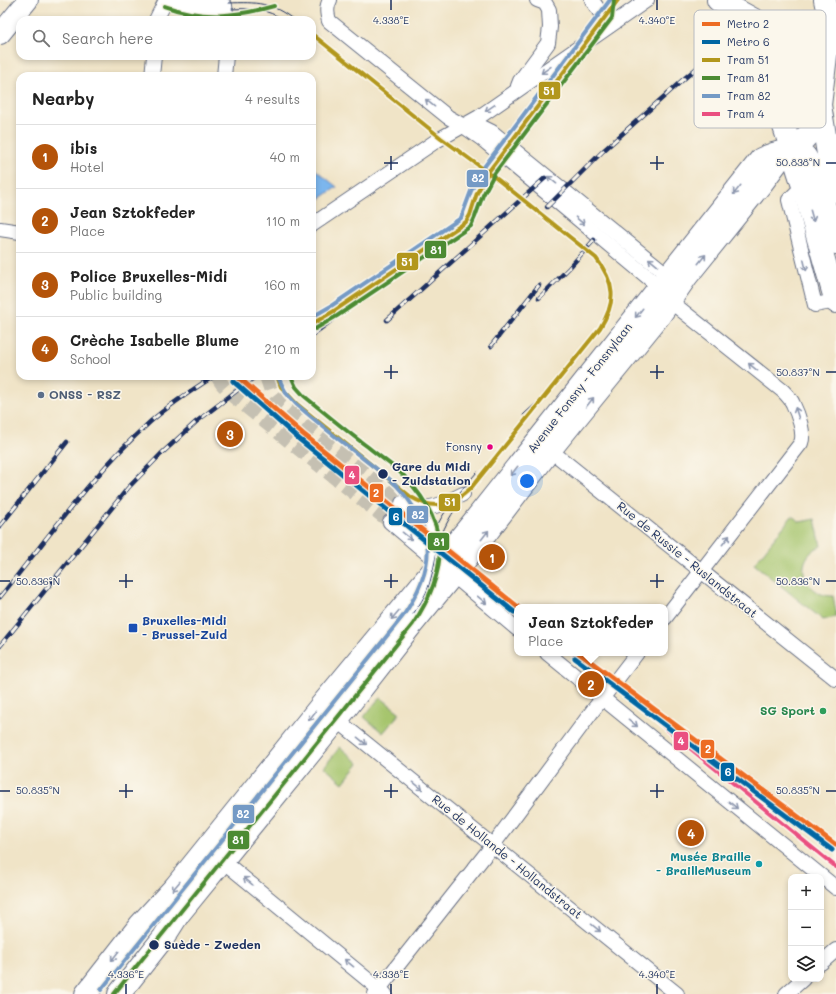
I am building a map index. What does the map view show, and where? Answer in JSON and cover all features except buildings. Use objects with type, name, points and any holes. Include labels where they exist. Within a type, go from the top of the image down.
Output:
[{"type":"main road","points":[[0,34],[28,0]]},
{"type":"main road","points":[[718,0],[736,10]]},
{"type":"main road","points":[[825,0],[830,23],[826,56]]},
{"type":"main road","points":[[785,128],[836,302]]},
{"type":"main road","points":[[665,289],[687,276],[779,160],[792,152],[814,128]]},
{"type":"main road","points":[[824,128],[836,191]]},
{"type":"main road","points":[[665,289],[761,159],[777,152],[792,152],[805,156],[814,172],[836,243]]},
{"type":"main road","name":"Avenue Fonsny - Fonsnylaan","points":[[86,994],[140,925],[176,887],[319,708],[544,445],[665,289]]},
{"type":"main road","name":"Avenue Fonsny - Fonsnylaan","points":[[119,994],[164,937],[178,916],[337,720],[368,679],[440,566]]},
{"type":"street","points":[[158,16],[166,0]]},
{"type":"street","points":[[175,0],[195,5],[227,9]]},
{"type":"street","points":[[330,0],[327,5],[329,21],[448,117],[482,139],[623,257],[665,289],[783,391],[791,400],[797,413],[803,438],[801,443],[668,614]]},
{"type":"street","points":[[518,89],[520,81],[548,43],[550,27],[549,10],[544,3],[537,0]]},
{"type":"street","points":[[592,0],[609,26]]},
{"type":"street","points":[[316,222],[436,141],[462,125],[479,117],[647,0]]},
{"type":"street","points":[[152,72],[154,60]]},
{"type":"street","points":[[224,72],[226,60]]},
{"type":"street","points":[[462,125],[478,125],[492,132],[665,273],[665,289]]},
{"type":"street","points":[[0,229],[16,231]]},
{"type":"street","points":[[623,257],[633,246]]},
{"type":"street","name":"Rue de Russie - Ruslandstraat","points":[[544,445],[836,679]]},
{"type":"street","points":[[440,529],[434,528],[402,503],[414,508],[422,509],[446,502],[463,494]]},
{"type":"street","points":[[418,517],[426,526],[440,566]]},
{"type":"street","points":[[390,522],[424,550],[440,566],[514,627]]},
{"type":"street","points":[[551,656],[836,888]]},
{"type":"street","points":[[192,866],[221,863],[232,868],[380,992],[493,845],[602,698],[636,656]]},
{"type":"street","name":"Rue de Hollande - Hollandstraat","points":[[337,720],[677,994]]},
{"type":"street","points":[[824,960],[836,950]]},
{"type":"street","points":[[786,994],[800,982]]},
{"type":"green space","points":[[792,516],[800,522],[815,519],[821,546],[812,552],[806,559],[804,576],[814,590],[822,594],[833,596],[836,617],[823,620],[754,564]]},
{"type":"green space","points":[[380,697],[400,713],[383,733],[364,717]]},
{"type":"green space","points":[[340,747],[359,763],[343,783],[324,767]]},
{"type":"water","points":[[316,170],[337,187],[316,201]]},
{"type":"tunnel","points":[[220,380],[234,397],[390,522]]},
{"type":"tunnel","points":[[267,380],[272,394],[280,404],[402,503]]},
{"type":"tram line","name":"82","points":[[316,315],[461,218],[471,191],[484,167],[610,0]]},
{"type":"tram line","name":"81","points":[[316,328],[337,316],[471,226],[483,195],[494,174],[612,18],[614,0]]},
{"type":"tram line","name":"51","points":[[316,322],[466,222],[470,215],[477,193],[489,171],[618,0]]},
{"type":"tram line","points":[[229,3],[263,4],[271,6],[289,16]]},
{"type":"tram line","name":"81","points":[[164,6],[205,15],[232,15],[274,6]]},
{"type":"tram line","points":[[232,9],[259,10],[278,16]]},
{"type":"tram line","name":"51","points":[[278,380],[281,387],[297,404],[411,497],[427,504],[435,505],[450,502],[457,499],[471,488],[600,328],[609,309],[612,292],[607,276],[596,258],[497,179],[441,138],[316,37]]},
{"type":"tram line","name":"4","points":[[242,380],[292,427],[514,605]]},
{"type":"tram line","name":"82","points":[[101,990],[403,616],[422,581],[428,549],[425,533],[410,502],[396,485],[387,477],[296,404],[286,393],[280,380]]},
{"type":"tram line","name":"81","points":[[114,994],[413,624],[425,604],[433,585],[438,566],[440,548],[437,530],[430,512],[419,494],[395,468],[304,396],[296,387],[293,380]]},
{"type":"tram line","points":[[523,415],[550,390]]},
{"type":"tram line","points":[[408,611],[422,585],[429,546],[437,526],[452,502],[477,472]]},
{"type":"tram line","points":[[413,614],[428,588],[442,534],[449,519],[461,501]]},
{"type":"tram line","name":"4","points":[[577,656],[836,867]]},
{"type":"railway","points":[[547,207],[603,151],[694,70]]},
{"type":"railway","points":[[387,320],[545,178]]},
{"type":"railway","points":[[539,298],[594,240]]},
{"type":"railway","points":[[316,317],[402,268]]},
{"type":"railway","points":[[491,346],[539,285]]},
{"type":"railway","points":[[316,332],[353,305]]},
{"type":"railway","points":[[0,597],[90,484],[129,441],[165,410],[208,380]]},
{"type":"railway","points":[[0,646],[128,488],[161,454],[196,422],[251,380]]},
{"type":"railway","points":[[0,526],[67,442]]},
{"type":"metro line","name":"2","points":[[242,380],[303,434],[514,604]]},
{"type":"metro line","name":"6","points":[[233,381],[299,439],[514,612]]},
{"type":"metro line","name":"2","points":[[583,656],[836,845]]},
{"type":"metro line","name":"6","points":[[575,658],[832,850]]},
{"type":"place","name":"ONSS - RSZ","points":[[41,395]]},
{"type":"place","name":"Police Bruxelles-Midi","points":[[230,434]]},
{"type":"place","name":"Fonsny","points":[[490,447]]},
{"type":"place","name":"Gare du Midi - Zuidstation","points":[[383,474]]},
{"type":"place","name":"ibis","points":[[492,557]]},
{"type":"place","name":"Bruxelles-Midi - Brussel-Zuid","points":[[133,628]]},
{"type":"place","name":"Jean Sztokfeder","points":[[591,684]]},
{"type":"place","name":"SG Sport","points":[[823,711]]},
{"type":"place","name":"Crèche Isabelle Blume","points":[[691,833]]},
{"type":"place","name":"Musée Braille - BrailleMuseum","points":[[759,864]]},
{"type":"place","name":"Suède - Zweden","points":[[154,945]]}]
